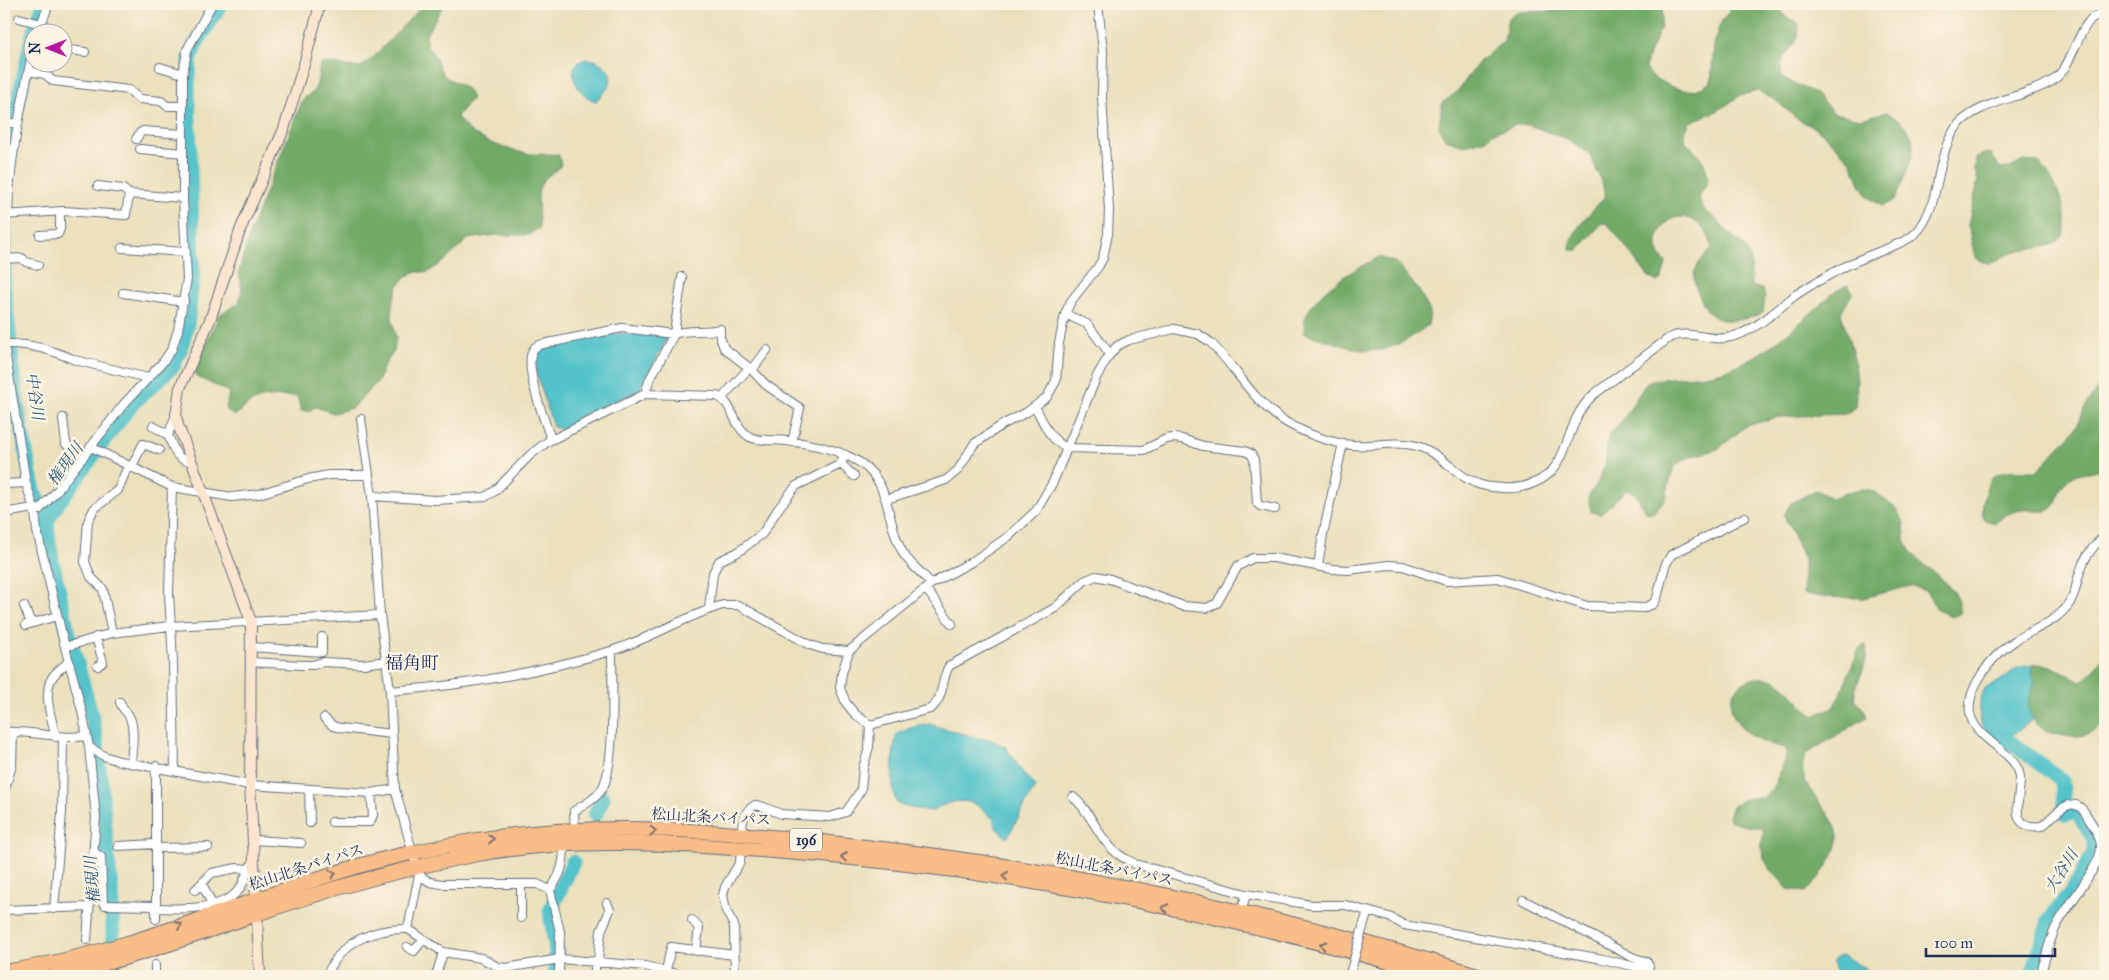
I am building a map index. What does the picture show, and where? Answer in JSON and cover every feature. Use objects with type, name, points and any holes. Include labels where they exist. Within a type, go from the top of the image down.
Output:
[{"type":"highway","name":"松山北条バイパス","points":[[55,976],[134,956],[349,869],[412,852],[477,840],[575,831],[631,830],[742,834],[874,848],[1094,880],[1241,917],[1414,956],[1481,976]]},
{"type":"highway","name":"松山北条バイパス","points":[[4,972],[44,966],[258,906],[354,883],[418,871],[479,854],[524,847],[621,842],[741,848],[874,860],[1014,877],[1241,917],[1438,976]]},
{"type":"street","points":[[42,22],[49,4]]},
{"type":"street","points":[[4,513],[36,510],[45,504],[123,405],[163,362],[172,349],[184,302],[186,278],[182,153],[183,74],[186,50],[209,4]]},
{"type":"street","points":[[168,435],[176,415],[180,388],[210,320],[241,228],[284,128],[320,4]]},
{"type":"street","points":[[887,499],[946,480],[958,470],[974,444],[1047,397],[1056,381],[1059,343],[1066,314],[1071,301],[1098,267],[1108,234],[1109,210],[1102,97],[1103,50],[1098,4]]},
{"type":"street","points":[[870,725],[855,714],[846,703],[840,688],[842,672],[849,651],[928,586],[973,561],[1010,536],[1025,523],[1044,498],[1097,376],[1117,346],[1129,340],[1174,328],[1198,334],[1218,350],[1269,411],[1298,428],[1353,445],[1404,443],[1418,446],[1437,455],[1465,477],[1479,485],[1510,489],[1529,485],[1541,480],[1553,471],[1562,456],[1577,418],[1592,395],[1669,338],[1677,334],[1687,333],[1710,338],[1732,337],[1756,326],[1799,293],[1833,273],[1903,241],[1914,234],[1929,209],[1945,148],[1957,126],[1984,108],[2052,81],[2062,72],[2070,60],[2088,20],[2094,15],[2105,12]]},
{"type":"street","points":[[19,18],[34,22]]},
{"type":"street","points":[[72,50],[85,52]]},
{"type":"street","points":[[160,67],[183,74]]},
{"type":"street","points":[[29,72],[12,123],[6,215],[60,212],[126,215],[129,194]]},
{"type":"street","points":[[34,72],[45,74],[53,81],[129,90],[139,99],[161,101],[167,106],[182,106]]},
{"type":"street","points":[[136,140],[140,133],[144,132],[182,134]]},
{"type":"street","points":[[140,149],[182,153]]},
{"type":"street","points":[[98,186],[123,189],[129,194],[183,198]]},
{"type":"street","points":[[40,235],[58,234],[60,229],[60,212]]},
{"type":"street","points":[[122,248],[186,252]]},
{"type":"street","points":[[6,259],[22,258],[26,262],[38,265]]},
{"type":"street","points":[[645,394],[649,381],[674,334],[682,277]]},
{"type":"street","points":[[123,293],[184,302]]},
{"type":"street","points":[[1066,314],[1087,324],[1110,354]]},
{"type":"street","points":[[551,440],[532,379],[531,357],[536,346],[622,328],[674,334],[680,332],[709,332],[720,329],[720,337],[724,348],[766,385],[800,408],[792,442]]},
{"type":"street","points":[[87,940],[96,817],[91,748],[37,530],[36,510],[26,483],[4,357],[6,344],[30,345],[75,360],[148,378]]},
{"type":"street","points":[[722,398],[768,350]]},
{"type":"street","points":[[372,496],[434,500],[485,497],[495,491],[530,455],[551,440],[645,394],[717,396],[722,398],[740,428],[750,437],[804,443],[846,455],[871,473],[887,499],[904,555],[928,586],[952,624]]},
{"type":"street","points":[[1035,406],[1050,435],[1067,448],[1144,450],[1166,439],[1182,438],[1203,446],[1245,451],[1252,454],[1257,503],[1260,506],[1275,509]]},
{"type":"street","points":[[176,415],[190,461],[251,621],[250,785],[254,840],[251,865],[258,906],[260,976]]},
{"type":"street","points":[[63,418],[66,444],[82,459]]},
{"type":"street","points":[[361,420],[367,475],[372,496],[380,615],[390,691],[395,789],[418,871],[408,929]]},
{"type":"street","points":[[153,426],[168,435],[174,451],[180,458],[184,461],[190,461]]},
{"type":"street","points":[[1318,566],[1343,443]]},
{"type":"street","points":[[112,633],[103,589],[91,577],[85,562],[88,520],[94,509],[118,490],[143,444],[159,450]]},
{"type":"street","points":[[91,447],[172,487],[246,497],[322,477],[367,475]]},
{"type":"street","points":[[709,609],[713,573],[719,561],[738,552],[762,534],[778,508],[796,486],[841,464],[846,455]]},
{"type":"street","points":[[841,464],[854,476]]},
{"type":"street","points":[[4,484],[26,483]]},
{"type":"street","points":[[172,487],[169,594],[173,661],[175,770]]},
{"type":"street","points":[[870,725],[930,709],[936,705],[940,698],[944,675],[949,666],[1055,608],[1084,581],[1096,576],[1110,579],[1183,606],[1207,608],[1217,602],[1238,566],[1254,558],[1274,558],[1348,570],[1389,565],[1403,566],[1446,581],[1498,578],[1587,606],[1643,608],[1653,604],[1657,598],[1667,560],[1671,555],[1746,517]]},
{"type":"street","points":[[2040,976],[2054,930],[2090,876],[2102,849],[2101,841],[2083,810],[2077,806],[2060,808],[2042,826],[2026,825],[2019,820],[2017,812],[2020,783],[2018,768],[2010,758],[1985,739],[1974,725],[1971,716],[1970,698],[1976,683],[1994,660],[2011,643],[2056,618],[2063,612],[2075,593],[2083,565],[2100,540]]},
{"type":"street","points":[[390,691],[437,688],[477,682],[612,650],[662,631],[709,609],[723,605],[738,605],[810,645],[823,649],[849,651]]},
{"type":"street","points":[[24,606],[28,624],[57,616]]},
{"type":"street","points":[[66,647],[112,633],[170,626],[380,615]]},
{"type":"street","points":[[251,648],[322,652],[322,637]]},
{"type":"street","points":[[96,638],[103,662],[98,666]]},
{"type":"street","points":[[575,831],[574,811],[601,791],[607,778],[611,737],[612,650]]},
{"type":"street","points":[[54,909],[62,812],[59,737],[49,700],[48,685],[53,676],[68,661]]},
{"type":"street","points":[[251,662],[313,665],[322,662],[363,664],[386,661]]},
{"type":"street","points":[[43,677],[53,676]]},
{"type":"street","points":[[120,702],[122,710],[128,714],[131,722],[132,762]]},
{"type":"street","points":[[324,718],[333,726],[340,728],[392,734]]},
{"type":"street","points":[[4,723],[8,732],[12,765],[6,775],[4,792]]},
{"type":"street","points":[[735,976],[734,925],[726,911],[723,895],[725,887],[740,862],[744,817],[747,810],[755,805],[781,814],[830,817],[846,812],[861,790],[863,768],[869,747],[870,725]]},
{"type":"street","points":[[8,732],[29,732],[59,737],[87,736]]},
{"type":"street","points":[[91,748],[104,756],[250,785],[371,793],[395,789]]},
{"type":"street","points":[[156,766],[156,919]]},
{"type":"street","points":[[309,789],[310,824]]},
{"type":"street","points":[[332,822],[370,822],[373,815],[371,793]]},
{"type":"street","points":[[1073,797],[1083,806],[1108,845],[1118,855],[1136,864],[1246,894],[1312,905],[1344,905],[1389,917],[1404,926],[1648,968],[1647,962],[1632,958],[1523,900]]},
{"type":"street","points":[[254,840],[301,843]]},
{"type":"street","points":[[550,890],[559,878],[563,868],[564,845]]},
{"type":"street","points":[[118,846],[208,847]]},
{"type":"street","points":[[94,852],[101,857],[103,903],[105,905],[199,909],[231,897],[239,890],[251,865]]},
{"type":"street","points":[[195,890],[202,884],[206,876],[212,873],[251,865]]},
{"type":"street","points":[[418,871],[430,882],[442,884],[537,884],[550,890]]},
{"type":"street","points":[[202,884],[212,904]]},
{"type":"street","points":[[521,884],[521,918]]},
{"type":"street","points":[[550,890],[556,908],[560,932],[559,976]]},
{"type":"street","points":[[1241,917],[1246,894]]},
{"type":"street","points":[[595,976],[601,931],[610,910],[606,902]]},
{"type":"street","points":[[4,910],[88,907]]},
{"type":"street","points":[[1350,975],[1368,912]]},
{"type":"street","points":[[692,920],[699,928],[696,952]]},
{"type":"street","points":[[327,976],[334,961],[343,949],[353,942],[380,931],[408,929],[443,952],[481,958],[498,967],[506,968],[560,959],[645,966],[685,976]]},
{"type":"street","points":[[407,947],[414,951],[423,940]]},
{"type":"street","points":[[666,972],[671,947],[696,952],[707,950],[734,955]]},
{"type":"street","points":[[436,976],[443,952]]},
{"type":"street","points":[[155,965],[155,976]]},
{"type":"green space","points":[[424,4],[444,4],[426,35],[427,47],[432,52],[444,76],[467,89],[472,98],[457,116],[462,124],[479,137],[512,150],[531,154],[559,155],[561,165],[540,186],[538,203],[539,228],[528,235],[497,235],[468,239],[445,261],[428,272],[414,272],[406,277],[398,286],[393,301],[392,319],[396,338],[394,351],[384,366],[379,380],[352,408],[334,413],[315,407],[309,411],[301,411],[297,396],[272,397],[254,401],[233,416],[226,409],[229,392],[197,377],[194,369],[219,315],[239,303],[242,289],[239,272],[250,232],[303,99],[313,92],[317,84],[320,65],[325,63],[359,68],[373,58]]},
{"type":"green space","points":[[1591,4],[1662,4],[1661,27],[1647,61],[1647,70],[1651,76],[1674,88],[1693,90],[1699,89],[1711,82],[1716,35],[1731,4],[1778,4],[1784,16],[1798,23],[1799,32],[1797,39],[1783,60],[1781,68],[1782,78],[1815,93],[1834,113],[1861,119],[1886,112],[1900,121],[1909,131],[1913,152],[1895,200],[1882,206],[1868,197],[1860,184],[1851,161],[1821,132],[1795,117],[1774,99],[1758,91],[1741,95],[1719,110],[1690,122],[1684,134],[1686,143],[1702,160],[1707,170],[1707,182],[1700,196],[1700,202],[1705,210],[1746,249],[1751,264],[1751,286],[1762,289],[1765,297],[1763,312],[1746,319],[1725,320],[1714,317],[1707,310],[1698,291],[1694,275],[1699,264],[1712,249],[1711,244],[1703,228],[1688,218],[1677,217],[1672,219],[1661,231],[1657,241],[1657,248],[1666,263],[1662,278],[1657,282],[1648,276],[1608,224],[1602,223],[1578,250],[1570,250],[1573,236],[1577,229],[1605,197],[1602,182],[1589,153],[1567,139],[1529,125],[1515,125],[1493,133],[1487,139],[1464,145],[1445,139],[1439,127],[1442,103],[1456,93],[1480,61],[1504,41],[1508,18],[1517,12],[1555,11]]},
{"type":"green space","points":[[1991,153],[2000,169],[2010,168],[2023,161],[2039,162],[2045,169],[2057,190],[2065,214],[2063,235],[2057,242],[2052,245],[2010,253],[1992,263],[1975,257],[1968,225],[1978,181],[1975,169],[1976,158]]},
{"type":"green space","points":[[1379,257],[1397,263],[1420,292],[1430,312],[1428,325],[1395,346],[1381,350],[1355,349],[1305,334],[1305,321],[1310,309],[1318,298],[1342,278]]},
{"type":"green space","points":[[1848,285],[1853,292],[1841,313],[1855,362],[1857,383],[1855,408],[1845,414],[1778,417],[1746,426],[1718,449],[1690,457],[1674,466],[1665,499],[1653,513],[1646,512],[1635,493],[1626,490],[1601,514],[1591,512],[1588,497],[1598,482],[1606,463],[1608,436],[1620,424],[1647,382],[1714,373],[1739,364],[1755,356],[1783,337],[1836,291]]},
{"type":"green space","points":[[2105,379],[2105,467],[2073,476],[2063,485],[2056,503],[2047,511],[2029,510],[2014,512],[1996,523],[1984,520],[1982,510],[1985,493],[1993,477],[2012,471],[2037,471],[2075,430],[2087,403]]},
{"type":"green space","points":[[1863,489],[1878,494],[1887,501],[1901,517],[1908,547],[1955,594],[1959,603],[1960,614],[1951,617],[1937,609],[1926,591],[1910,586],[1863,598],[1803,594],[1804,559],[1784,515],[1791,503],[1816,490],[1831,498]]},
{"type":"green space","points":[[1866,645],[1866,659],[1854,700],[1864,709],[1867,717],[1806,754],[1803,766],[1804,778],[1809,789],[1832,820],[1837,830],[1838,841],[1834,854],[1809,889],[1805,892],[1788,889],[1771,870],[1764,858],[1762,842],[1764,833],[1762,828],[1741,825],[1729,820],[1730,813],[1735,804],[1745,799],[1763,798],[1773,789],[1787,753],[1784,748],[1757,739],[1742,727],[1732,712],[1731,703],[1733,695],[1738,687],[1751,679],[1774,680],[1787,688],[1814,716],[1835,706],[1860,647]]},
{"type":"green space","points":[[2104,657],[2105,692],[2102,723],[2095,730],[2085,735],[2073,736],[2049,732],[2038,726],[2031,718],[2027,708],[2029,695],[2035,682],[2031,673],[2033,665],[2047,665],[2082,681]]},
{"type":"water","points":[[588,59],[606,67],[611,81],[596,101],[583,93],[574,79],[573,72],[575,66],[580,61]]},
{"type":"water","points":[[621,333],[665,336],[666,340],[640,390],[585,414],[562,429],[553,427],[537,375],[536,355],[563,344]]},
{"type":"water","points":[[2033,665],[2031,673],[2035,682],[2029,696],[2028,705],[2033,719],[2002,744],[1987,734],[1980,721],[1980,705],[1985,688],[1997,683],[2017,668]]},
{"type":"water","points":[[929,724],[977,738],[991,740],[1006,747],[1025,776],[1036,786],[1007,838],[995,827],[994,819],[973,803],[961,801],[949,803],[933,811],[910,808],[898,804],[893,792],[893,759],[897,734],[910,728]]},
{"type":"water","points":[[1843,955],[1876,976],[1837,976],[1832,963],[1836,958]]},
{"type":"waterway","name":"中谷川","points":[[38,22],[44,4]]},
{"type":"waterway","name":"権現川","points":[[114,976],[112,899],[97,745],[92,717],[69,635],[52,561],[47,528],[48,519],[56,506],[105,439],[133,403],[173,366],[180,350],[187,324],[193,273],[188,87],[190,59],[196,44],[221,4]]},
{"type":"waterway","name":"中谷川","points":[[25,72],[12,131],[4,194],[4,288],[17,405],[28,463],[34,491],[48,519]]},
{"type":"waterway","name":"大谷川","points":[[2003,737],[2062,780],[2065,814],[2078,813],[2094,839],[2094,852],[2077,885],[2049,920],[2032,976]]},
{"type":"waterway","points":[[595,815],[603,798]]},
{"type":"waterway","points":[[555,976],[556,951],[550,911],[573,862]]},
{"type":"district","name":"福角町","points":[[412,663]]}]
